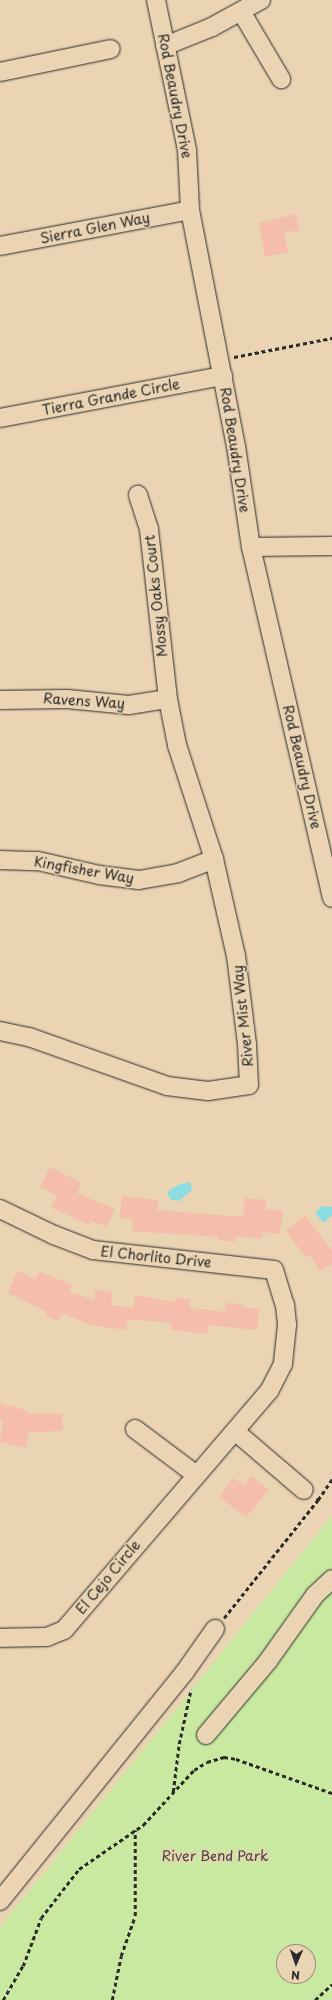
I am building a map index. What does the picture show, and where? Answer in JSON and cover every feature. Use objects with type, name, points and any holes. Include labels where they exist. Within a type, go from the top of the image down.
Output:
[{"type":"street","name":"Rod Beaudry Drive","points":[[156,0],[187,150],[190,210],[236,446],[251,547],[332,898]]},
{"type":"street","points":[[165,46],[242,13],[261,0]]},
{"type":"street","points":[[242,13],[281,79]]},
{"type":"street","points":[[0,72],[111,49]]},
{"type":"street","name":"Sierra Glen Way","points":[[0,246],[190,210]]},
{"type":"street","name":"Tierra Grande Circle","points":[[0,418],[221,368]]},
{"type":"street","name":"Mossy Oaks Court","points":[[138,495],[149,529],[168,699]]},
{"type":"street","points":[[251,547],[332,546]]},
{"type":"street","name":"Ravens Way","points":[[0,700],[53,698],[129,705],[168,699]]},
{"type":"street","name":"River Mist Way","points":[[0,1031],[29,1037],[167,1086],[208,1091],[249,1085],[247,1044],[236,956],[214,859],[187,780],[168,699]]},
{"type":"street","name":"Kingfisher Way","points":[[0,860],[38,861],[119,879],[139,880],[178,873],[214,859]]},
{"type":"street","name":"El Chorlito Drive","points":[[0,1209],[54,1235],[94,1250],[274,1270]]},
{"type":"street","name":"El Cejo Circle","points":[[0,1638],[47,1637],[64,1630],[195,1474],[236,1432],[269,1391],[283,1364],[286,1345],[286,1318],[280,1286],[274,1270]]},
{"type":"street","points":[[135,1429],[195,1474]]},
{"type":"street","points":[[236,1432],[311,1495]]},
{"type":"street","points":[[206,1735],[268,1661],[315,1595],[332,1579]]},
{"type":"street","points":[[0,1901],[184,1673],[215,1629]]},
{"type":"path","points":[[221,368],[332,338]]},
{"type":"path","points":[[311,1495],[332,1479]]},
{"type":"path","points":[[3,2000],[23,1966],[38,1924],[47,1908],[88,1861],[143,1825],[194,1770],[213,1758],[236,1760],[332,1793]]},
{"type":"path","points":[[112,2000],[121,1956],[135,1916],[135,1830]]},
{"type":"path","points":[[315,2000],[332,1984]]},
{"type":"green space","name":"River Bend Park","points":[[332,1516],[332,2000],[0,2000],[0,1927]]},
{"type":"water","points":[[190,1182],[192,1190],[179,1201],[171,1200],[167,1192],[178,1185]]},
{"type":"water","points":[[323,1206],[332,1207],[332,1215],[323,1223],[315,1212]]},
{"type":"building","points":[[296,214],[299,230],[284,233],[288,252],[265,257],[259,223]]},
{"type":"building","points":[[50,1167],[82,1183],[77,1193],[115,1209],[107,1227],[91,1221],[89,1225],[51,1207],[57,1196],[40,1187]]},
{"type":"building","points":[[122,1196],[158,1200],[157,1210],[243,1217],[245,1198],[266,1200],[265,1209],[283,1211],[280,1234],[263,1232],[262,1239],[236,1236],[235,1242],[218,1240],[218,1237],[132,1231],[133,1219],[120,1218]]},
{"type":"building","points":[[305,1216],[332,1250],[332,1264],[319,1271],[310,1254],[306,1258],[286,1231]]},
{"type":"building","points":[[17,1271],[36,1279],[39,1271],[72,1285],[69,1292],[94,1300],[95,1289],[112,1292],[111,1305],[133,1308],[135,1295],[175,1302],[175,1298],[190,1299],[190,1308],[225,1312],[226,1303],[242,1304],[242,1307],[259,1309],[257,1330],[208,1325],[207,1334],[171,1330],[172,1323],[127,1319],[126,1330],[91,1325],[62,1313],[59,1321],[45,1316],[47,1312],[8,1293]]},
{"type":"building","points":[[0,1403],[28,1411],[27,1414],[62,1414],[63,1431],[29,1432],[25,1448],[0,1442],[3,1421],[0,1420]]},
{"type":"building","points":[[251,1476],[269,1490],[246,1517],[219,1497],[233,1478],[244,1485]]}]
